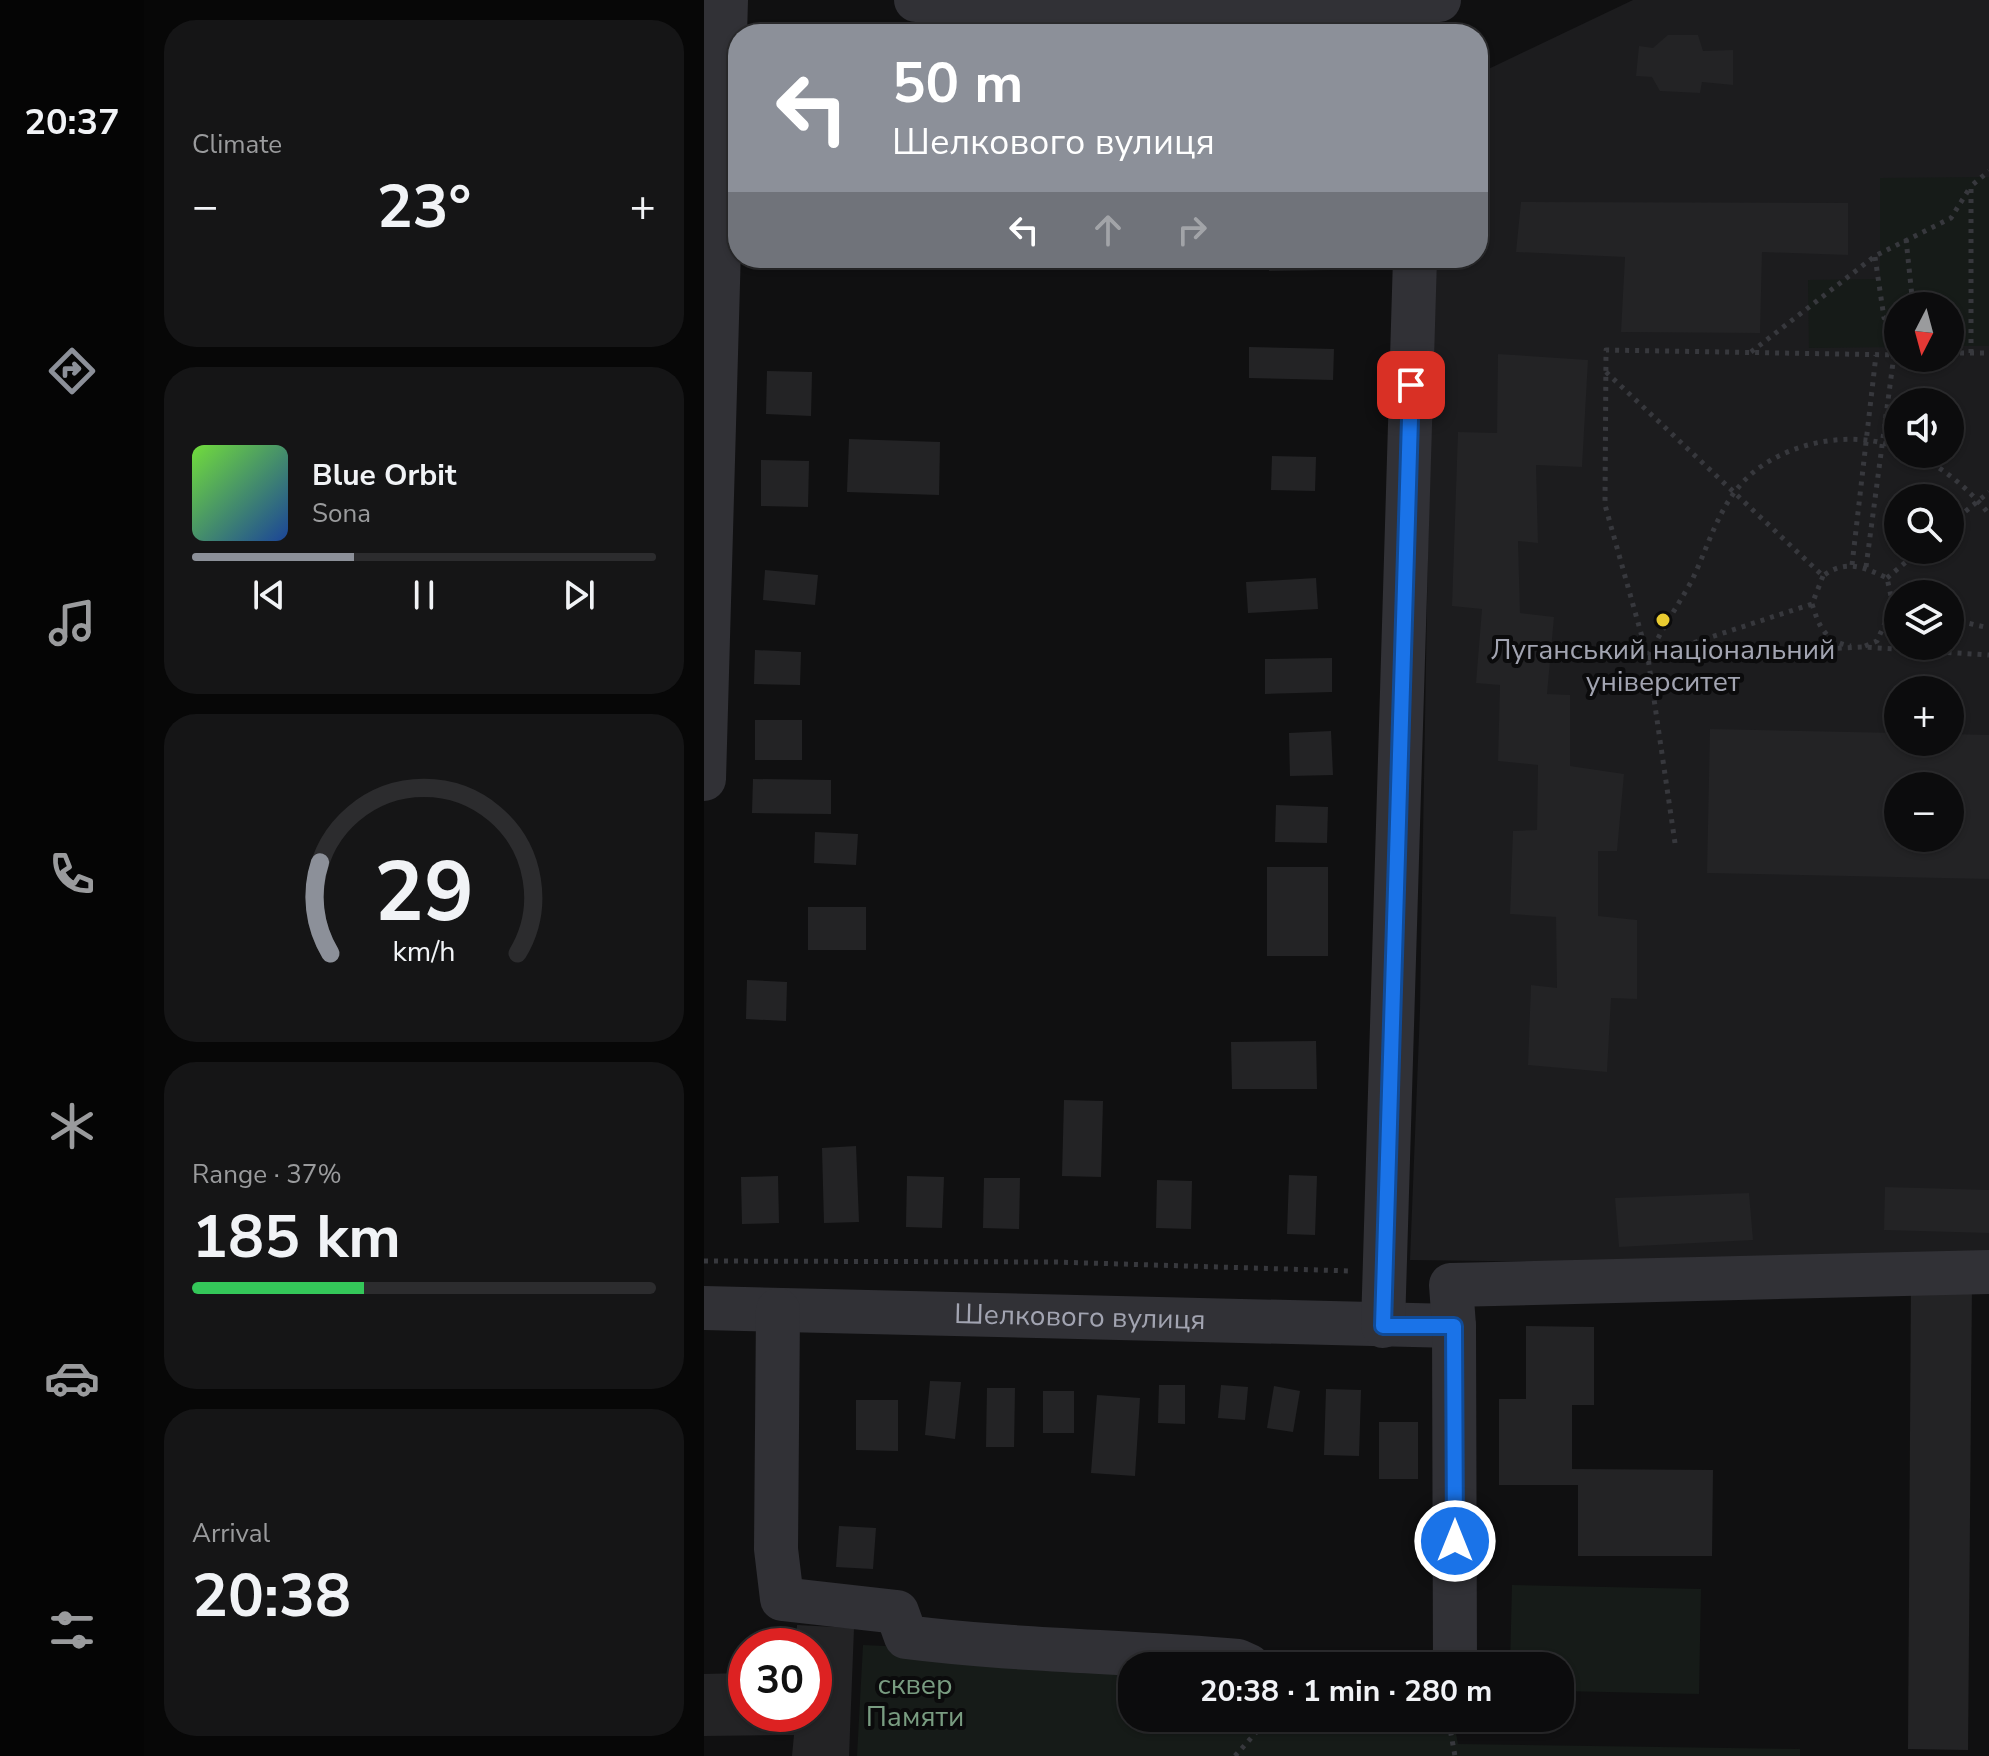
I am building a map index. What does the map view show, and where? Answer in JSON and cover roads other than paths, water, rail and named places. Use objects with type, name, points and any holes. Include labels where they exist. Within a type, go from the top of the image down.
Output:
[{"type":"street","points":[[704,779],[726,0]]},
{"type":"street","points":[[916,0],[1428,13]]},
{"type":"street","points":[[1383,1326],[1415,268]]},
{"type":"street","points":[[1455,1652],[1454,1326],[1451,1285],[1989,1272]]},
{"type":"street","name":"Шелкового вулиця","points":[[704,1308],[1454,1326]]},
{"type":"street","points":[[778,1310],[776,1549],[782,1599],[897,1612],[906,1637],[973,1645],[1130,1652]]},
{"type":"place","name":"Луганський національний університет","points":[[1663,620]]},
{"type":"park label","name":"сквер Памяти","points":[[915,1701]]}]
